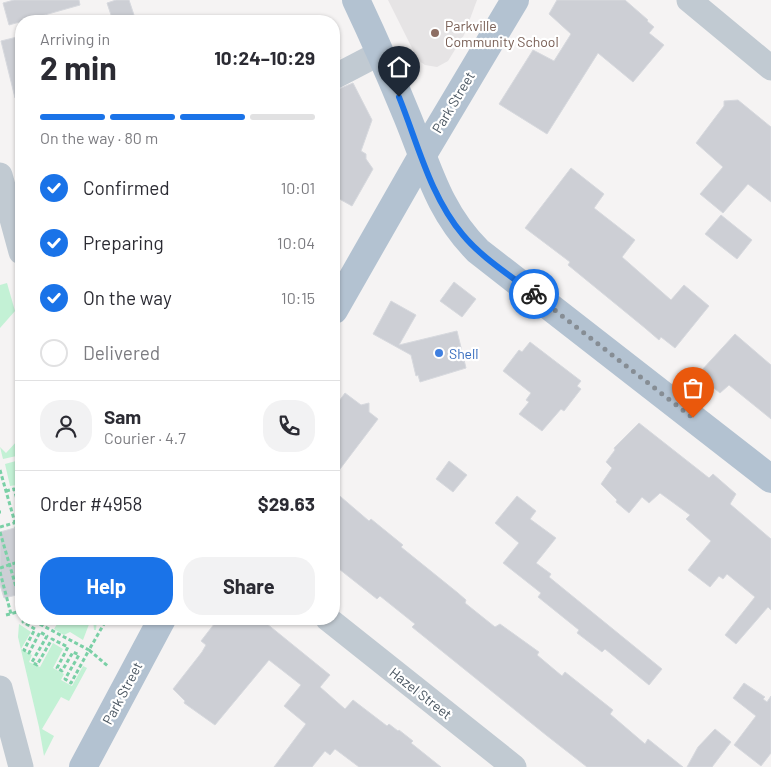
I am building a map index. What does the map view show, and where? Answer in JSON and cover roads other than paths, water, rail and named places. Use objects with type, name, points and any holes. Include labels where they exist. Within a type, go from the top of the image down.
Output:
[{"type":"main road","points":[[356,0],[380,53],[435,190],[451,220],[478,250],[771,480]]},
{"type":"main road","name":"Park Street","points":[[340,300],[422,156],[515,0]]},
{"type":"main road","name":"Park Street","points":[[83,767],[154,625]]},
{"type":"street","points":[[689,0],[771,68]]},
{"type":"street","points":[[340,74],[380,53]]},
{"type":"street","points":[[0,176],[15,230]]},
{"type":"street","name":"Hazel Street","points":[[336,625],[514,767]]},
{"type":"street","points":[[0,688],[21,767]]},
{"type":"place","name":"Parkville Community School","points":[[435,33]]},
{"type":"place","name":"Shell","points":[[439,353]]}]
